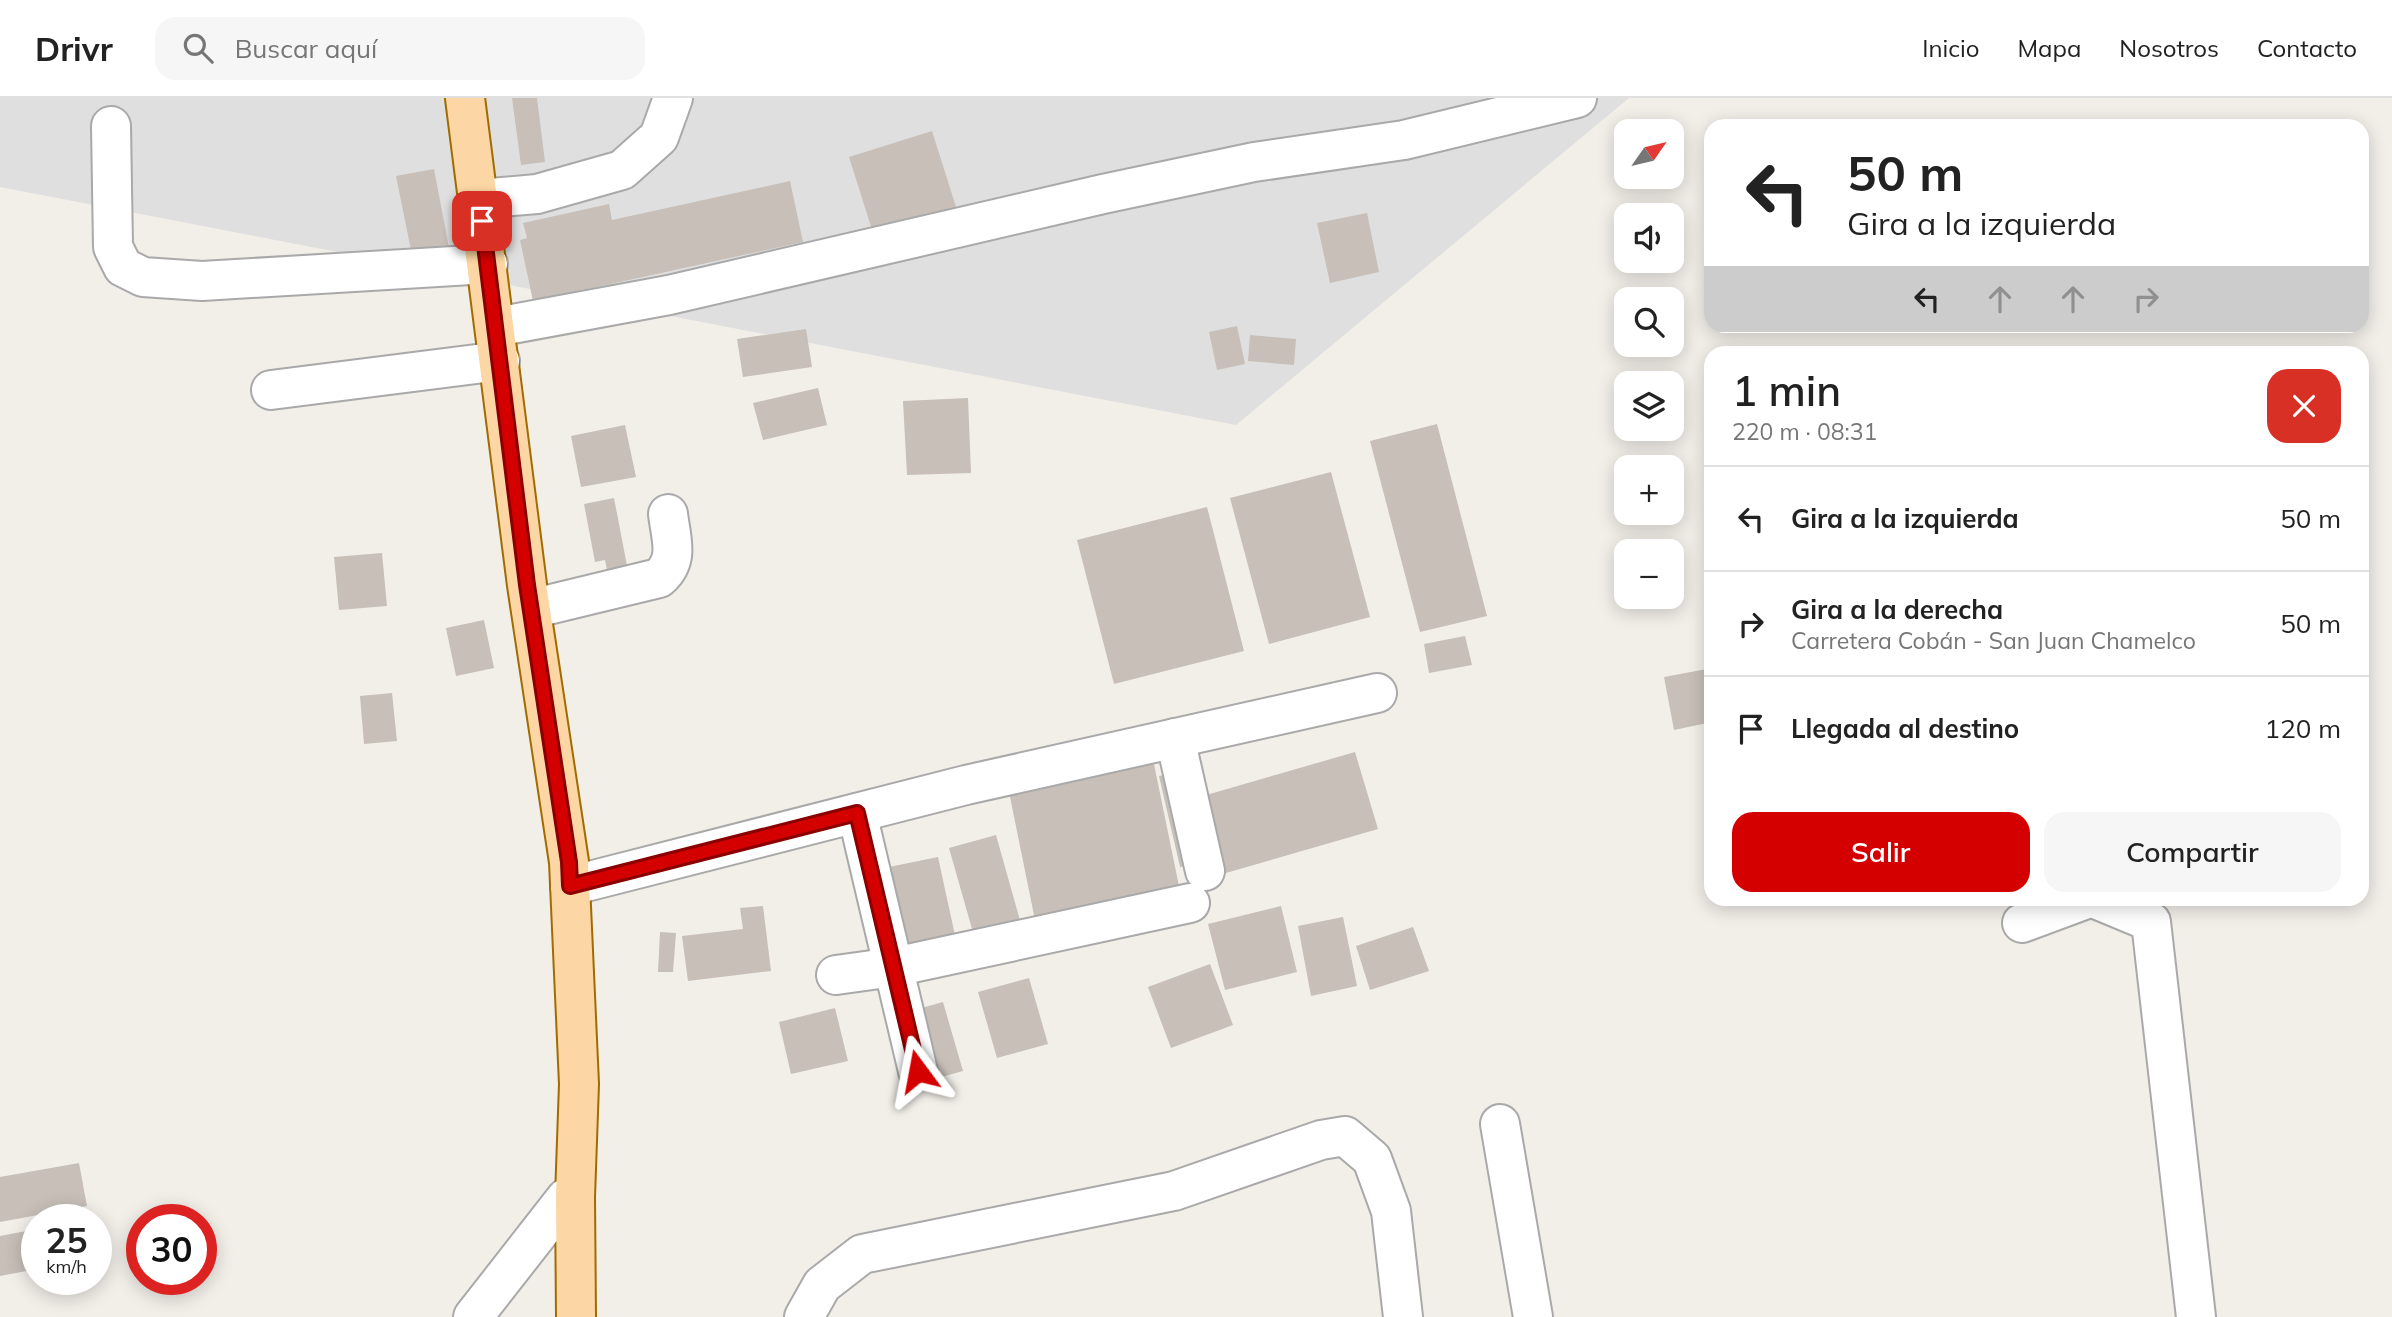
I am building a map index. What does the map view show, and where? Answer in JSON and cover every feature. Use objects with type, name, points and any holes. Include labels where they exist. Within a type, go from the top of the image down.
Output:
[{"type":"main road","points":[[466,98],[531,609],[569,862],[579,1084],[575,1197],[576,1317]]},
{"type":"street","points":[[479,199],[537,194],[622,170],[659,137],[673,98]]},
{"type":"street","points":[[271,390],[498,344],[669,295],[1102,194],[1254,162],[1404,140],[1577,98]]},
{"type":"street","points":[[111,126],[113,247],[123,267],[143,277],[202,281],[488,264]]},
{"type":"street","points":[[531,609],[659,578],[669,570],[673,560],[668,514]]},
{"type":"street","points":[[570,886],[965,785],[1377,693]]},
{"type":"street","points":[[836,975],[894,967],[1197,887],[1175,738]]},
{"type":"street","points":[[857,813],[918,1071]]},
{"type":"street","points":[[2022,923],[2068,906]]},
{"type":"street","points":[[2112,906],[2151,922],[2196,1317]]},
{"type":"street","points":[[1500,1124],[1533,1317]]},
{"type":"street","points":[[804,1317],[822,1285],[862,1254],[1174,1191],[1321,1140],[1345,1136],[1372,1159],[1391,1211],[1403,1317]]},
{"type":"street","points":[[473,1317],[566,1198],[575,1197]]},
{"type":"shaded area","points":[[0,98],[1629,98],[1236,425],[0,187]]},
{"type":"building","points":[[512,98],[537,98],[545,162],[521,165]]},
{"type":"building","points":[[932,131],[956,207],[873,233],[849,157]]},
{"type":"building","points":[[434,169],[450,253],[413,260],[396,176]]},
{"type":"building","points":[[790,181],[803,242],[533,301],[520,240],[527,238],[523,223],[609,204],[612,220]]},
{"type":"building","points":[[1367,213],[1379,272],[1330,283],[1317,223]]},
{"type":"building","points":[[1237,326],[1245,364],[1217,370],[1209,332]]},
{"type":"building","points":[[806,329],[812,367],[743,377],[737,339]]},
{"type":"building","points":[[1250,335],[1296,339],[1294,365],[1248,361]]},
{"type":"building","points":[[818,388],[827,425],[763,440],[753,403]]},
{"type":"building","points":[[968,398],[971,473],[907,475],[903,401]]},
{"type":"building","points":[[1437,424],[1487,616],[1420,632],[1370,441]]},
{"type":"building","points":[[625,425],[636,477],[581,487],[571,436]]},
{"type":"building","points":[[1331,472],[1370,617],[1269,644],[1230,498]]},
{"type":"building","points":[[614,498],[629,576],[609,580],[605,560],[595,562],[584,504]]},
{"type":"building","points":[[1207,507],[1244,651],[1114,684],[1077,540]]},
{"type":"building","points":[[382,553],[387,606],[339,610],[334,557]]},
{"type":"building","points":[[484,620],[494,668],[456,676],[446,628]]},
{"type":"building","points":[[1465,636],[1472,665],[1429,673],[1424,644]]},
{"type":"building","points":[[1704,670],[1704,724],[1674,730],[1664,677]]},
{"type":"building","points":[[392,693],[397,741],[364,744],[360,696]]},
{"type":"building","points":[[1355,752],[1378,829],[1219,875],[1196,798]]},
{"type":"building","points":[[1154,764],[1180,891],[1035,920],[1009,792]]},
{"type":"building","points":[[1175,773],[1194,865],[1180,867],[1159,776]]},
{"type":"building","points":[[996,835],[1023,931],[976,943],[949,848]]},
{"type":"building","points":[[938,857],[956,940],[906,950],[889,867]]},
{"type":"building","points":[[763,906],[771,971],[688,981],[682,936],[743,929],[740,908]]},
{"type":"building","points":[[1281,906],[1297,972],[1225,990],[1208,924]]},
{"type":"building","points":[[1343,917],[1357,986],[1311,996],[1298,926]]},
{"type":"building","points":[[1413,927],[1429,971],[1370,990],[1356,946]]},
{"type":"building","points":[[660,932],[676,933],[673,972],[658,972]]},
{"type":"building","points":[[1210,964],[1233,1025],[1171,1048],[1148,987]]},
{"type":"building","points":[[1029,978],[1048,1044],[997,1058],[978,992]]},
{"type":"building","points":[[943,1002],[963,1071],[938,1078],[918,1009]]},
{"type":"building","points":[[835,1008],[848,1061],[791,1074],[779,1022]]},
{"type":"building","points":[[79,1163],[87,1204],[21,1204],[21,1218],[0,1222],[0,1177]]},
{"type":"building","points":[[21,1232],[21,1272],[0,1276],[0,1236]]},
{"type":"route","points":[[482,221],[527,585],[569,862],[570,886],[857,813],[918,1071]]}]
